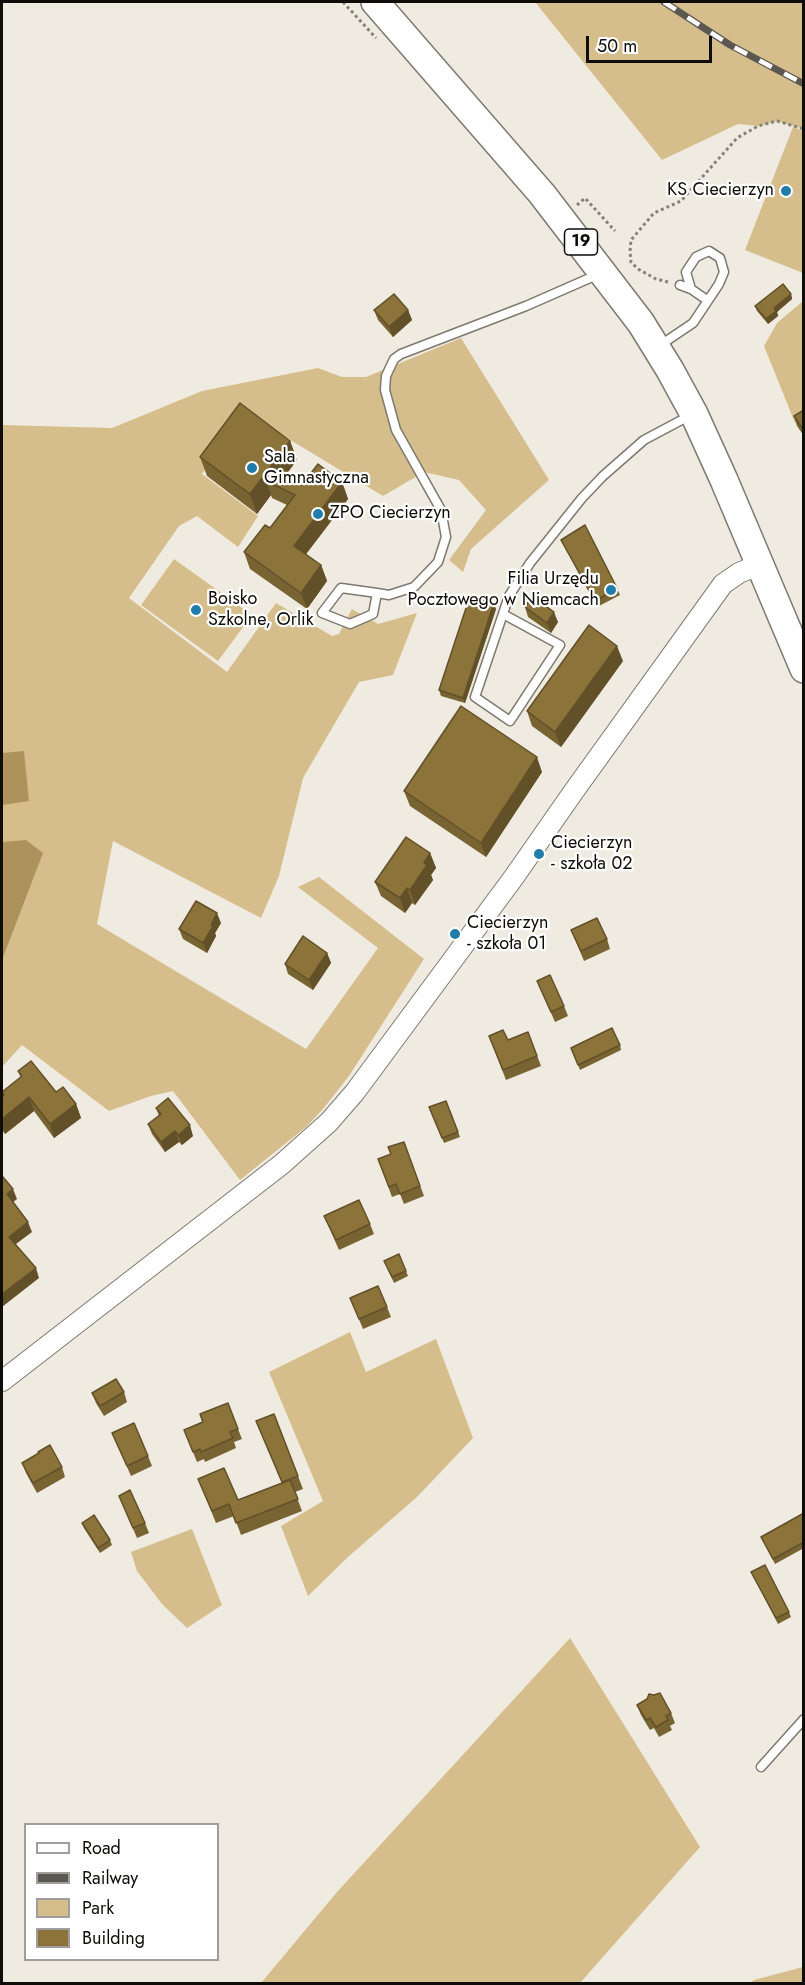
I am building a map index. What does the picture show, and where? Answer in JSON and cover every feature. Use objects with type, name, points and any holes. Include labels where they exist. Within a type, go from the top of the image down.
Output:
[{"type":"highway","name":"19","points":[[375,2],[542,194],[636,316],[657,348],[694,414],[804,669]]},
{"type":"street","points":[[2,1381],[282,1164],[329,1122],[355,1092],[514,877],[723,584],[739,573],[760,564]]},
{"type":"lane","points":[[657,348],[693,323],[719,284],[724,272],[720,258],[708,251],[696,256],[686,272],[691,289]]},
{"type":"lane","points":[[377,593],[373,614],[350,624],[322,613],[342,588],[377,593],[389,595],[414,587],[438,562],[446,537],[441,510],[396,430],[385,390],[386,376],[394,359],[401,354],[526,306],[603,272]]},
{"type":"lane","points":[[680,285],[691,289],[707,300]]},
{"type":"lane","points":[[503,614],[560,645],[510,721],[475,697],[509,596],[530,563],[584,495],[644,440],[694,414]]},
{"type":"lane","points":[[761,1767],[804,1719]]},
{"type":"path","points":[[680,285],[656,279],[638,268],[632,262],[631,240],[654,213],[681,201],[737,138],[758,126],[777,120],[804,129]]},
{"type":"green space","points":[[535,2],[803,2],[803,129],[777,121],[758,126],[738,124],[662,160]]},
{"type":"green space","name":"KS Ciecierzyn","points":[[793,127],[803,131],[803,273],[745,250]]},
{"type":"green space","points":[[803,301],[803,418],[795,423],[764,346],[777,323]]},
{"type":"green space","points":[[461,338],[549,480],[471,549],[463,572],[449,560],[486,510],[459,480],[424,472],[383,496],[244,412],[202,474],[258,516],[238,547],[197,516],[179,526],[129,598],[227,672],[276,603],[332,636],[339,634],[352,609],[378,624],[417,613],[393,675],[359,682],[303,778],[279,876],[261,918],[113,841],[97,924],[306,1049],[378,948],[298,887],[319,877],[424,959],[349,1076],[323,1109],[306,1127],[240,1180],[173,1091],[109,1111],[22,1045],[2,1067],[2,425],[112,428],[202,391],[318,368],[342,377],[366,377]]},
{"type":"green space","name":"Boisko Szkolne, Orlik","points":[[174,559],[252,615],[218,661],[141,605]]},
{"type":"green space","points":[[350,1332],[366,1372],[436,1339],[473,1438],[417,1497],[348,1557],[308,1596],[281,1526],[323,1501],[269,1372]]},
{"type":"green space","points":[[192,1529],[222,1605],[187,1628],[162,1604],[137,1571],[131,1552]]},
{"type":"green space","points":[[570,1638],[700,1847],[580,1983],[261,1983],[337,1892]]},
{"type":"green space","points":[[803,1967],[803,1983],[750,1983],[754,1980]]},
{"type":"shaded area","points":[[24,751],[29,801],[2,805],[2,753]]},
{"type":"shaded area","points":[[26,840],[43,853],[2,960],[2,842]]},
{"type":"building","points":[[783,284],[791,294],[774,308],[776,311],[766,319],[755,306]]},
{"type":"building","points":[[394,294],[408,310],[389,327],[374,310]]},
{"type":"building","points":[[240,403],[290,441],[250,494],[200,457]]},
{"type":"building","points":[[804,410],[804,431],[794,416]]},
{"type":"building","points":[[318,464],[342,482],[294,546],[321,565],[301,593],[244,552],[265,525],[270,528],[295,495],[266,481],[293,480],[302,485]]},
{"type":"building","points":[[585,525],[617,588],[595,601],[561,540]]},
{"type":"building","points":[[470,596],[494,603],[463,698],[439,690]]},
{"type":"building","points":[[532,596],[554,612],[547,623],[525,607]]},
{"type":"building","points":[[589,625],[617,646],[555,732],[527,711]]},
{"type":"building","points":[[461,706],[537,757],[481,843],[404,791]]},
{"type":"building","points":[[406,837],[430,853],[424,863],[427,865],[410,890],[407,888],[400,898],[375,882]]},
{"type":"building","points":[[196,901],[217,913],[211,925],[213,926],[203,943],[179,929]]},
{"type":"building","points":[[597,918],[607,939],[581,951],[571,930]]},
{"type":"building","points":[[303,936],[327,953],[309,980],[285,964]]},
{"type":"building","points":[[550,975],[564,1006],[551,1012],[537,981]]},
{"type":"building","points":[[612,1028],[620,1045],[578,1065],[571,1048]]},
{"type":"building","points":[[503,1030],[508,1040],[528,1032],[537,1056],[503,1070],[489,1036]]},
{"type":"building","points":[[31,1061],[56,1092],[63,1087],[76,1104],[50,1124],[29,1097],[2,1119],[2,1096],[4,1095],[2,1092],[22,1076],[18,1071]]},
{"type":"building","points":[[168,1098],[190,1125],[178,1135],[175,1131],[161,1142],[148,1124],[161,1114],[156,1108]]},
{"type":"building","points":[[446,1101],[458,1132],[442,1138],[429,1107]]},
{"type":"building","points":[[404,1142],[420,1186],[400,1194],[396,1184],[389,1187],[378,1159],[391,1154],[388,1147]]},
{"type":"building","points":[[2,1178],[13,1189],[7,1194],[28,1222],[9,1237],[36,1268],[2,1294]]},
{"type":"building","points":[[359,1200],[370,1224],[336,1240],[324,1216]]},
{"type":"building","points":[[399,1254],[406,1271],[392,1277],[384,1261]]},
{"type":"building","points":[[378,1286],[387,1307],[359,1319],[350,1298]]},
{"type":"building","points":[[116,1379],[124,1392],[100,1406],[92,1393]]},
{"type":"building","points":[[228,1403],[238,1429],[230,1432],[233,1438],[201,1452],[200,1449],[193,1452],[184,1430],[203,1422],[200,1414]]},
{"type":"building","points":[[274,1414],[298,1476],[282,1482],[256,1421]]},
{"type":"building","points":[[134,1423],[148,1456],[127,1466],[112,1433]]},
{"type":"building","points":[[50,1445],[62,1467],[33,1483],[22,1463]]},
{"type":"building","points":[[224,1468],[238,1500],[290,1480],[298,1499],[236,1523],[229,1504],[212,1511],[198,1479]]},
{"type":"building","points":[[130,1490],[145,1523],[133,1528],[119,1496]]},
{"type":"building","points":[[804,1513],[804,1542],[773,1559],[761,1537]]},
{"type":"building","points":[[94,1515],[110,1540],[98,1548],[82,1523]]},
{"type":"building","points":[[765,1565],[789,1612],[776,1618],[751,1572]]},
{"type":"building","points":[[660,1693],[671,1713],[666,1716],[668,1720],[656,1727],[650,1718],[646,1720],[637,1705],[647,1699],[649,1694]]},
{"type":"railway","points":[[664,2],[730,45],[804,84]]},
{"type":"place","name":"KS Ciecierzyn","points":[[786,191]]},
{"type":"place","name":"Sala Gimnastyczna","points":[[252,468]]},
{"type":"place","name":"ZPO Ciecierzyn","points":[[318,514]]},
{"type":"place","name":"Filia Urzędu Pocztowego w Niemcach","points":[[611,590]]},
{"type":"place","name":"Boisko Szkolne, Orlik","points":[[196,610]]},
{"type":"place","name":"Ciecierzyn - szkoła 02","points":[[539,854]]},
{"type":"place","name":"Ciecierzyn - szkoła 01","points":[[455,934]]}]
